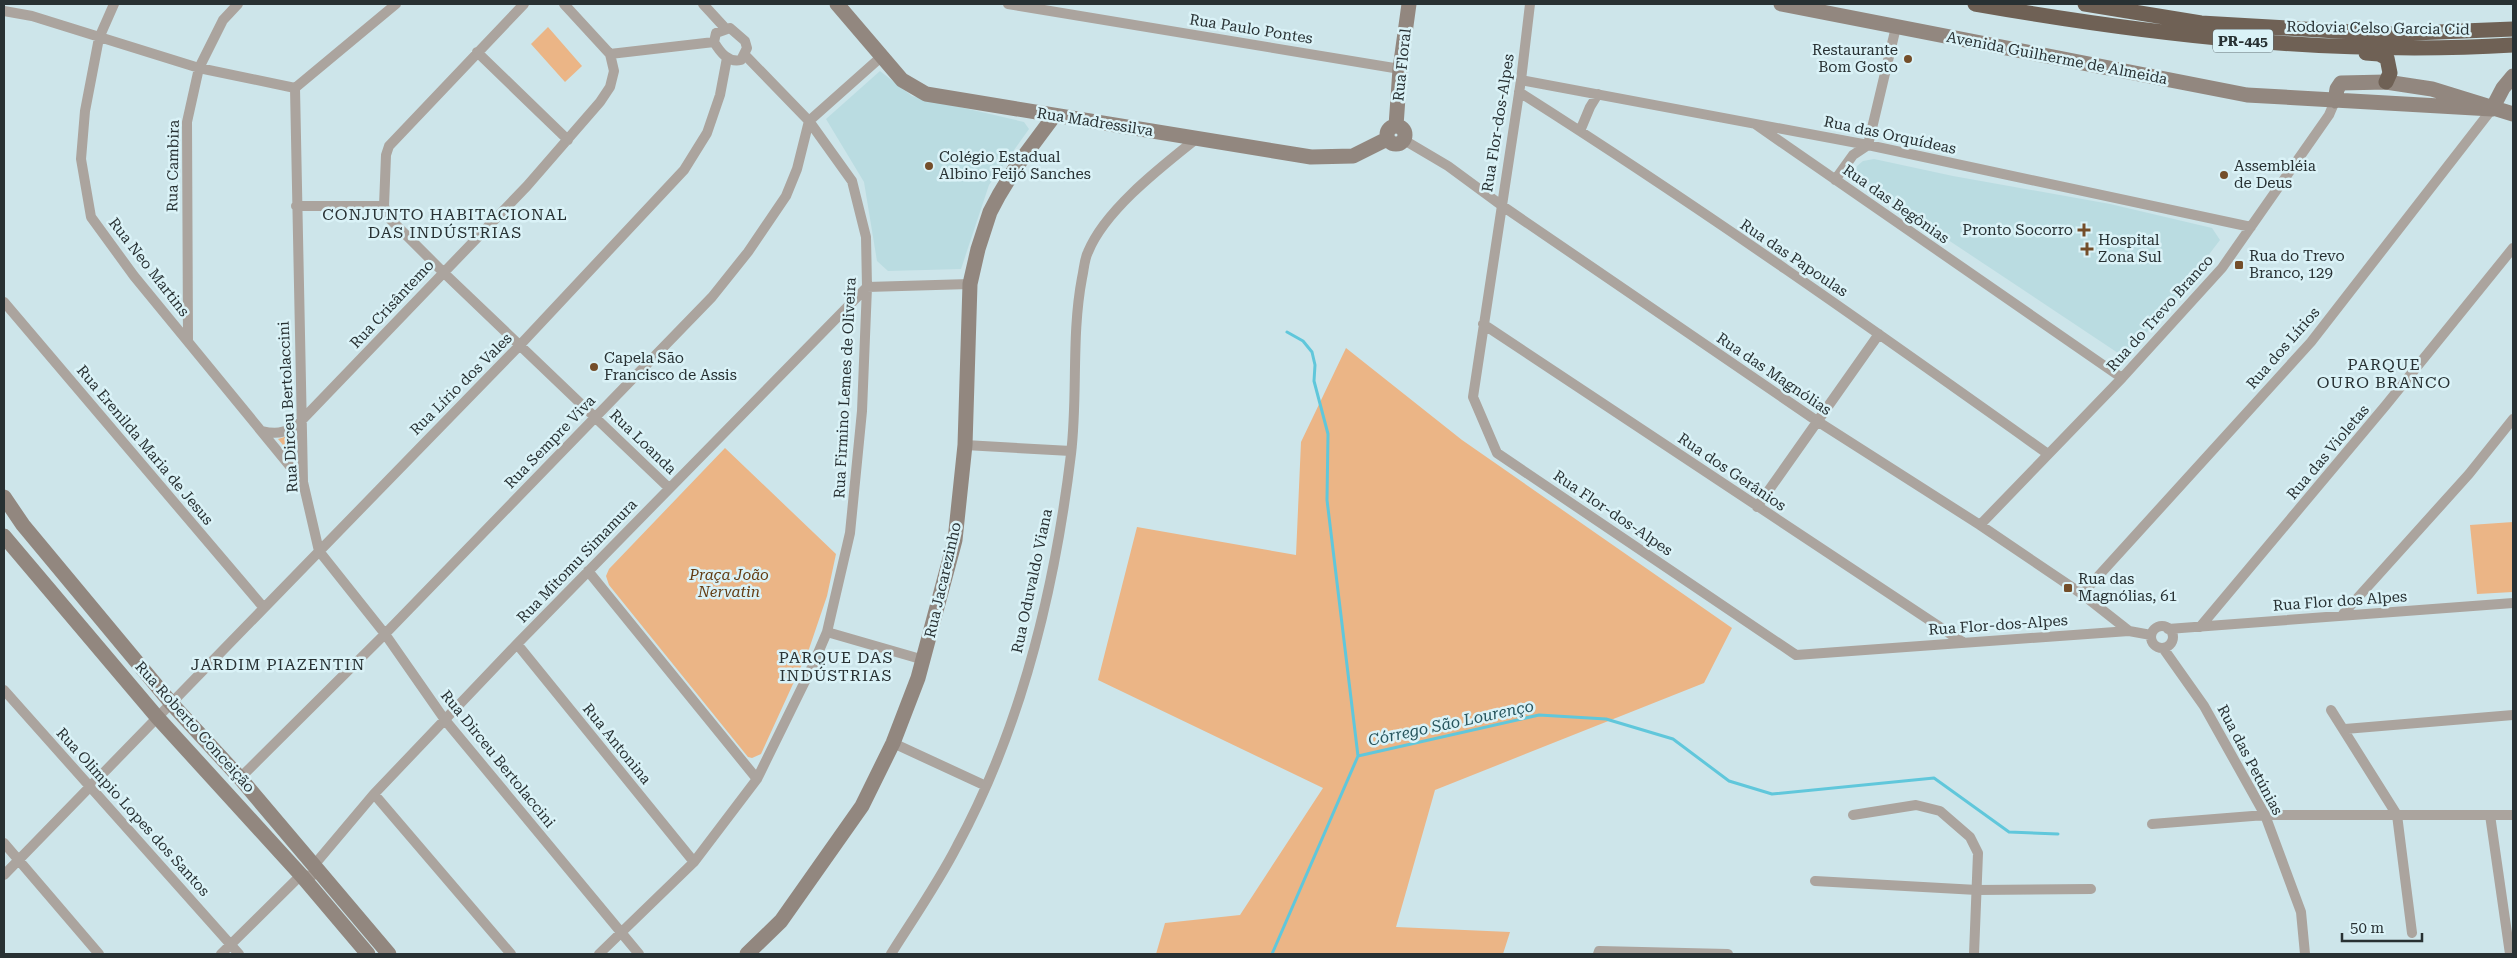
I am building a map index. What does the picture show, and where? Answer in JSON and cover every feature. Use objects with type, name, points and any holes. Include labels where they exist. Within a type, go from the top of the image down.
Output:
[{"type":"highway","name":"Rodovia Celso Garcia Cid","points":[[1975,4],[2071,21],[2228,40],[2392,47],[2513,46]]},
{"type":"highway","name":"Rodovia Celso Garcia Cid","points":[[2085,4],[2201,23],[2388,34],[2513,29]]},
{"type":"highway","points":[[2228,40],[2282,51],[2379,54],[2386,58],[2390,65],[2390,73],[2386,82]]},
{"type":"street","name":"Rua Neo Martins","points":[[114,4],[100,38],[85,111],[80,159],[91,218],[134,276],[303,482]]},
{"type":"street","name":"Rua Cambira","points":[[188,341],[187,122],[199,68],[224,20],[238,4]]},
{"type":"street","points":[[4,11],[32,16],[199,68],[295,88],[396,4]]},
{"type":"street","points":[[296,206],[384,206],[386,156],[389,146],[524,4]]},
{"type":"street","points":[[564,4],[610,54],[714,42]]},
{"type":"street","points":[[703,4],[726,29]]},
{"type":"street","name":"Rua Madressilva","points":[[837,4],[902,80],[926,94],[1311,157],[1353,156],[1392,132]]},
{"type":"street","name":"Rua Paulo Pontes","points":[[1008,4],[1400,69]]},
{"type":"street","name":"Rua Floral","points":[[1392,132],[1409,4]]},
{"type":"street","name":"Rua Flor-dos-Alpes","points":[[1530,4],[1521,80],[1473,397],[1497,453],[1796,655],[2129,631],[2151,635]]},
{"type":"street","name":"Avenida Guilherme de Almeida","points":[[1781,4],[2247,94],[2335,101],[2492,109]]},
{"type":"street","points":[[1836,180],[1853,155],[1868,145],[1896,27]]},
{"type":"street","points":[[730,28],[737,32],[745,41],[747,48],[745,56],[735,61],[727,58],[714,42],[716,33],[730,28]]},
{"type":"street","points":[[477,52],[568,140]]},
{"type":"street","name":"Rua Crisântemo","points":[[262,431],[282,433],[291,430],[302,421],[527,186],[600,102],[610,87],[614,71],[610,54]]},
{"type":"street","name":"Rua Firmino Lemes de Oliveira","points":[[599,954],[694,862],[757,779],[812,667],[827,632],[845,559],[856,488],[862,411],[867,287],[866,237],[852,182],[809,121],[745,56]]},
{"type":"street","points":[[809,121],[881,57]]},
{"type":"street","name":"Rua Lírio dos Vales","points":[[4,875],[520,346],[684,170],[707,133],[720,96],[727,58]]},
{"type":"street","points":[[2492,109],[2503,88],[2513,76]]},
{"type":"street","name":"Rua das Orquídeas","points":[[1521,80],[1868,145],[2251,227]]},
{"type":"street","name":"Avenida Guilherme de Almeida","points":[[2335,101],[2337,89],[2341,83],[2386,82],[2432,89],[2513,114]]},
{"type":"street","name":"Rua Dirceu Bertolaccini","points":[[295,88],[303,482],[319,551],[384,634],[445,720],[639,954]]},
{"type":"street","name":"Rua das Papoulas","points":[[1519,92],[1580,131],[1879,334],[2048,454]]},
{"type":"street","points":[[1580,131],[1590,107],[1598,94]]},
{"type":"street","name":"Rua do Trevo Branco","points":[[1980,525],[2122,378],[2222,268],[2329,115],[2335,101]]},
{"type":"street","name":"Rua dos Lírios","points":[[2082,594],[2311,342],[2492,109]]},
{"type":"street","name":"Rua Jacarezinho","points":[[747,954],[781,921],[862,806],[893,743],[924,660],[955,540],[965,445],[970,284],[983,231],[990,212],[1016,167],[1054,116]]},
{"type":"street","name":"Rua Sempre Viva","points":[[240,778],[384,634],[706,304],[756,241],[792,183],[809,121]]},
{"type":"street","name":"Rua das Begônias","points":[[1752,122],[2122,378]]},
{"type":"street","points":[[1392,132],[1404,131],[1404,140]]},
{"type":"street","name":"Rua Oduvaldo Viana","points":[[891,954],[957,847],[986,786],[1021,697],[1059,541],[1071,451],[1077,302],[1087,252],[1112,214],[1164,165],[1196,139]]},
{"type":"street","name":"Rua das Magnólias","points":[[1404,140],[1448,166],[1501,206],[1817,421],[1980,525],[2082,594],[2129,631]]},
{"type":"street","name":"Rua Loanda","points":[[384,206],[390,218],[443,272],[669,488]]},
{"type":"street","name":"Rua das Violetas","points":[[2200,627],[2386,405],[2513,248]]},
{"type":"street","points":[[867,287],[970,284]]},
{"type":"street","name":"Rua Mitomu Simamura","points":[[301,875],[312,876],[315,872],[315,864],[374,794],[517,644],[867,287]]},
{"type":"street","name":"Rua Erenilda Maria de Jesus","points":[[4,302],[264,608]]},
{"type":"street","name":"Rua dos Gerânios","points":[[1483,324],[1964,643]]},
{"type":"street","points":[[1757,507],[1879,334]]},
{"type":"street","points":[[2344,614],[2469,474],[2513,420]]},
{"type":"street","points":[[965,445],[1071,451]]},
{"type":"street","name":"Rua Roberto Conceição","points":[[4,497],[23,525],[171,704],[240,778],[315,864],[389,954]]},
{"type":"street","points":[[5,541],[23,525]]},
{"type":"street","name":"Rua Roberto Conceição","points":[[5,541],[157,717],[301,875],[368,954]]},
{"type":"street","points":[[588,571],[757,779]]},
{"type":"street","name":"Rua Flor dos Alpes","points":[[2168,629],[2344,614],[2513,603]]},
{"type":"street","points":[[2158,628],[2168,629],[2172,638],[2169,645],[2163,648],[2154,645],[2151,635],[2158,628]]},
{"type":"street","points":[[827,632],[924,660]]},
{"type":"street","name":"Rua Antonina","points":[[517,644],[694,862]]},
{"type":"street","name":"Rua das Petúnias","points":[[2163,648],[2204,706],[2265,815],[2301,912],[2305,954]]},
{"type":"street","name":"Rua Olimpio Lopes dos Santos","points":[[4,690],[239,954]]},
{"type":"street","points":[[2331,710],[2397,816],[2412,933]]},
{"type":"street","points":[[2345,730],[2513,715]]},
{"type":"street","points":[[893,743],[986,786]]},
{"type":"street","points":[[374,794],[511,954]]},
{"type":"street","points":[[1853,815],[1916,805],[1940,811],[1970,838],[1978,853],[1974,954]]},
{"type":"street","points":[[2152,824],[2265,815],[2513,815]]},
{"type":"street","points":[[2490,815],[2510,954]]},
{"type":"street","points":[[4,843],[98,954]]},
{"type":"street","points":[[221,954],[301,875]]},
{"type":"street","points":[[1815,881],[1977,890],[2091,889]]},
{"type":"street","points":[[1599,953],[1728,954]]},
{"type":"shaded area","name":"Colégio Estadual Albino Feijó Sanches","points":[[880,71],[912,96],[1024,122],[1029,129],[989,185],[961,269],[888,271],[877,261],[864,182],[826,119]]},
{"type":"shaded area","name":"Hospital Zona Sul","points":[[1874,159],[1953,176],[2110,204],[2212,228],[2220,240],[2207,257],[2214,262],[2129,351],[2124,354],[2118,353],[1855,178],[1857,166],[1863,161]]},
{"type":"green space","points":[[548,27],[582,66],[565,82],[531,44]]},
{"type":"green space","points":[[1346,348],[1462,440],[1732,628],[1704,683],[1435,790],[1396,927],[1510,932],[1503,954],[1156,954],[1165,923],[1240,915],[1323,788],[1098,680],[1137,527],[1296,555],[1301,442]]},
{"type":"green space","points":[[294,434],[293,457],[278,439]]},
{"type":"green space","name":"Praça João Nervatin","points":[[725,448],[836,554],[827,596],[809,649],[761,754],[752,758],[748,757],[609,585],[606,576],[609,569]]},
{"type":"green space","points":[[2513,522],[2513,592],[2477,594],[2470,525]]},
{"type":"waterway","points":[[1287,332],[1303,341],[1312,352],[1315,365],[1314,381],[1328,434],[1327,500],[1358,756]]},
{"type":"waterway","name":"Córrego São Lourenço","points":[[1272,954],[1358,756],[1539,715],[1606,719],[1673,739],[1729,781],[1772,794],[1934,778],[2009,832],[2058,834]]},
{"type":"place","name":"Restaurante Bom Gosto","points":[[1908,59]]},
{"type":"place","name":"Colégio Estadual Albino Feijó Sanches","points":[[929,166]]},
{"type":"place","name":"Assembléia de Deus","points":[[2224,175]]},
{"type":"place","name":"Pronto Socorro","points":[[2084,230]]},
{"type":"place","name":"Hospital Zona Sul","points":[[2087,249]]},
{"type":"place","name":"Rua do Trevo Branco, 129","points":[[2239,265]]},
{"type":"place","name":"Capela São Francisco de Assis","points":[[594,367]]},
{"type":"place","name":"Rua das Magnólias, 61","points":[[2068,588]]},
{"type":"district","name":"CONJUNTO HABITACIONAL DAS INDÚSTRIAS","points":[[445,223]]},
{"type":"district","name":"PARQUE OURO BRANCO","points":[[2384,373]]},
{"type":"district","name":"JARDIM PIAZENTIN","points":[[278,664]]},
{"type":"district","name":"PARQUE DAS INDÚSTRIAS","points":[[836,666]]}]
